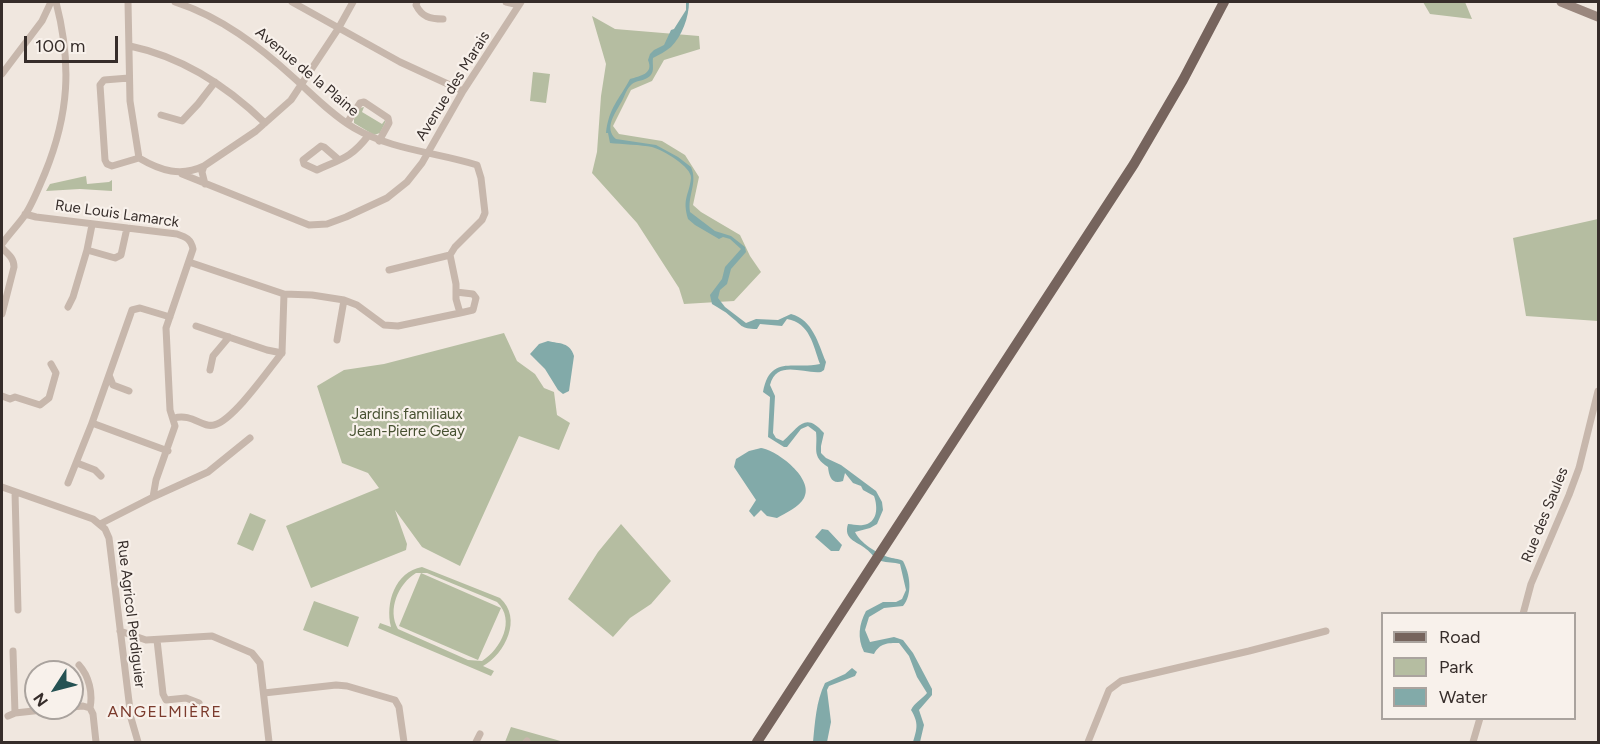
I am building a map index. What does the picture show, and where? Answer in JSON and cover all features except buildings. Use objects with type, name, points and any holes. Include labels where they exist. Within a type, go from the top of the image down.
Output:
[{"type":"main road","points":[[757,742],[1134,164],[1183,80],[1224,2]]},
{"type":"street","points":[[45,2],[46,14]]},
{"type":"street","points":[[2,74],[42,21],[51,2]]},
{"type":"street","points":[[2,314],[14,267],[11,256],[2,246],[26,214],[54,150],[67,92],[67,61],[63,29],[56,2]]},
{"type":"street","points":[[128,2],[129,78],[132,120],[139,158],[112,166],[105,160],[100,85],[104,80],[129,78]]},
{"type":"street","name":"Avenue de la Plaine","points":[[175,2],[210,16],[247,38],[347,123],[368,136],[426,154],[477,165],[480,172],[485,213],[450,255]]},
{"type":"street","points":[[292,2],[400,62],[463,91]]},
{"type":"street","points":[[182,174],[204,166],[265,123],[291,100],[338,29],[352,2]]},
{"type":"street","points":[[417,2],[419,11],[430,19],[443,19]]},
{"type":"street","points":[[506,2],[520,3]]},
{"type":"street","points":[[1561,2],[1599,17]]},
{"type":"street","name":"Avenue des Marais","points":[[139,158],[150,165],[182,174],[309,225],[327,224],[387,198],[407,182],[520,3]]},
{"type":"street","points":[[130,46],[163,56],[215,82],[252,110],[265,123]]},
{"type":"street","points":[[161,115],[182,121],[198,105],[215,82]]},
{"type":"street","points":[[347,123],[360,103],[364,102],[388,118],[389,123],[379,141]]},
{"type":"street","points":[[339,160],[321,146],[303,160],[304,164],[317,170],[339,160],[356,150],[368,136]]},
{"type":"street","points":[[204,166],[202,172],[205,184]]},
{"type":"street","name":"Rue Louis Lamarck","points":[[26,214],[92,225],[177,234],[191,242],[193,249],[189,262]]},
{"type":"street","points":[[68,307],[87,250],[92,225]]},
{"type":"street","points":[[87,250],[115,258],[121,255],[127,228]]},
{"type":"street","points":[[389,270],[450,255],[460,313]]},
{"type":"street","points":[[153,497],[156,480],[175,426],[170,410],[166,328],[189,262],[284,294],[344,300],[357,305],[384,325],[398,326],[473,310],[476,298],[469,292],[456,292]]},
{"type":"street","points":[[174,418],[183,416],[211,426],[218,424],[247,398],[282,353],[284,294]]},
{"type":"street","points":[[337,340],[344,300]]},
{"type":"street","points":[[68,483],[132,310],[140,308],[170,318]]},
{"type":"street","points":[[196,326],[282,353]]},
{"type":"street","points":[[210,370],[213,356],[229,337]]},
{"type":"street","points":[[2,396],[10,399],[15,397],[40,405],[49,398],[57,373],[51,364]]},
{"type":"street","points":[[109,375],[113,385],[129,391]]},
{"type":"street","name":"Rue des Saules","points":[[1524,612],[1531,584],[1579,468],[1599,391]]},
{"type":"street","points":[[92,423],[168,451]]},
{"type":"street","points":[[100,524],[208,472],[250,438]]},
{"type":"street","points":[[77,463],[95,470],[101,476]]},
{"type":"street","name":"Rue Agricol Perdiguier","points":[[2,487],[93,519],[100,524],[109,537],[130,718],[138,742]]},
{"type":"street","points":[[15,492],[18,610]]},
{"type":"street","points":[[1088,742],[1109,690],[1121,681],[1326,631]]},
{"type":"street","points":[[120,632],[146,640],[212,636],[252,653],[260,663],[270,742]]},
{"type":"street","points":[[157,640],[163,694],[166,699],[186,698],[199,703]]},
{"type":"street","points":[[13,651],[12,715],[24,713]]},
{"type":"street","points":[[84,671],[87,674],[96,742]]},
{"type":"street","points":[[264,693],[336,685],[395,700],[399,707],[404,742]]},
{"type":"street","points":[[84,706],[90,708]]},
{"type":"street","points":[[1473,742],[1479,720]]},
{"type":"street","points":[[476,742],[480,734]]},
{"type":"green space","points":[[1423,2],[1465,2],[1472,19],[1430,14]]},
{"type":"green space","points":[[592,16],[615,29],[699,36],[700,49],[664,60],[652,81],[631,90],[613,126],[619,134],[662,141],[685,155],[699,177],[693,205],[740,235],[761,272],[734,301],[684,304],[679,288],[637,223],[592,173],[597,152],[606,64]]},
{"type":"green space","points":[[533,72],[550,74],[546,103],[530,101]]},
{"type":"green space","points":[[364,107],[362,112],[382,124],[385,120],[380,133],[374,135],[354,123],[360,108]]},
{"type":"green space","points":[[86,176],[87,184],[112,180],[112,191],[80,189],[46,191],[50,184]]},
{"type":"green space","points":[[1598,219],[1598,321],[1526,316],[1513,238]]},
{"type":"green space","name":"Jardins familiaux Jean-Pierre Geay","points":[[504,333],[517,361],[535,374],[544,388],[554,392],[557,415],[570,423],[559,450],[519,436],[460,566],[422,547],[395,510],[407,544],[406,550],[311,588],[286,526],[379,488],[368,473],[342,463],[317,386],[344,370],[384,364]]},
{"type":"green space","points":[[250,513],[266,520],[253,551],[237,544]]},
{"type":"green space","points":[[621,524],[671,581],[651,604],[630,618],[613,637],[568,599],[598,552]]},
{"type":"green space","points":[[422,567],[500,598],[507,606],[511,625],[508,635],[498,653],[483,666],[494,671],[491,676],[378,628],[380,623],[391,627],[390,608],[394,590],[405,575]],"holes":[[[416,573],[427,573],[497,602],[503,609],[506,625],[504,634],[495,649],[482,661],[468,660],[398,629],[394,606],[399,591]]]},
{"type":"green space","points":[[421,573],[501,608],[478,660],[399,626]]},
{"type":"green space","points":[[314,601],[359,617],[348,647],[303,630]]},
{"type":"green space","points":[[511,727],[564,742],[505,742]]},
{"type":"water","points":[[686,2],[689,2],[688,14],[678,37],[671,47],[653,58],[652,74],[629,88],[612,120],[612,135],[616,139],[656,145],[691,167],[693,184],[690,212],[715,231],[731,236],[745,247],[746,252],[731,269],[727,284],[720,290],[718,298],[725,307],[746,323],[756,319],[778,320],[791,314],[805,321],[814,333],[826,362],[824,370],[814,372],[784,370],[773,377],[770,385],[775,396],[773,433],[776,438],[783,441],[802,424],[807,422],[817,426],[824,433],[821,453],[876,491],[882,502],[883,510],[877,524],[855,532],[865,544],[874,550],[903,561],[909,578],[909,590],[903,606],[884,608],[869,617],[865,630],[870,642],[894,637],[903,640],[913,653],[932,689],[932,695],[919,710],[924,725],[920,742],[913,742],[916,726],[911,710],[927,693],[917,677],[909,656],[899,643],[884,644],[874,654],[864,652],[860,642],[860,626],[866,611],[883,602],[896,602],[902,599],[906,590],[900,564],[878,560],[847,534],[848,524],[863,525],[872,521],[876,514],[874,496],[853,483],[845,473],[843,481],[836,482],[832,479],[828,467],[817,456],[816,432],[808,426],[801,429],[787,447],[768,437],[770,397],[763,392],[766,380],[777,368],[820,364],[810,336],[801,325],[787,319],[782,326],[760,324],[757,329],[744,327],[712,304],[710,295],[722,279],[725,267],[741,249],[730,239],[723,237],[719,239],[688,219],[686,202],[691,178],[682,164],[652,147],[610,143],[608,133],[606,133],[612,110],[630,79],[648,71],[650,54],[664,45],[671,30],[686,10]]},
{"type":"water","points":[[548,341],[567,346],[574,356],[569,391],[563,394],[545,369],[530,354],[539,344]]},
{"type":"water","points":[[761,448],[776,454],[793,467],[804,482],[806,490],[802,501],[792,510],[777,518],[767,516],[761,510],[754,517],[749,511],[756,500],[734,467],[736,459],[749,451]]},
{"type":"water","points":[[822,529],[828,530],[842,545],[839,551],[831,551],[815,537]]},
{"type":"water","points":[[852,668],[857,672],[855,676],[829,686],[827,690],[831,722],[827,742],[813,742],[818,705],[825,683],[845,674]]},
{"type":"district","name":"ANGELMIÈRE","points":[[165,712]]}]
